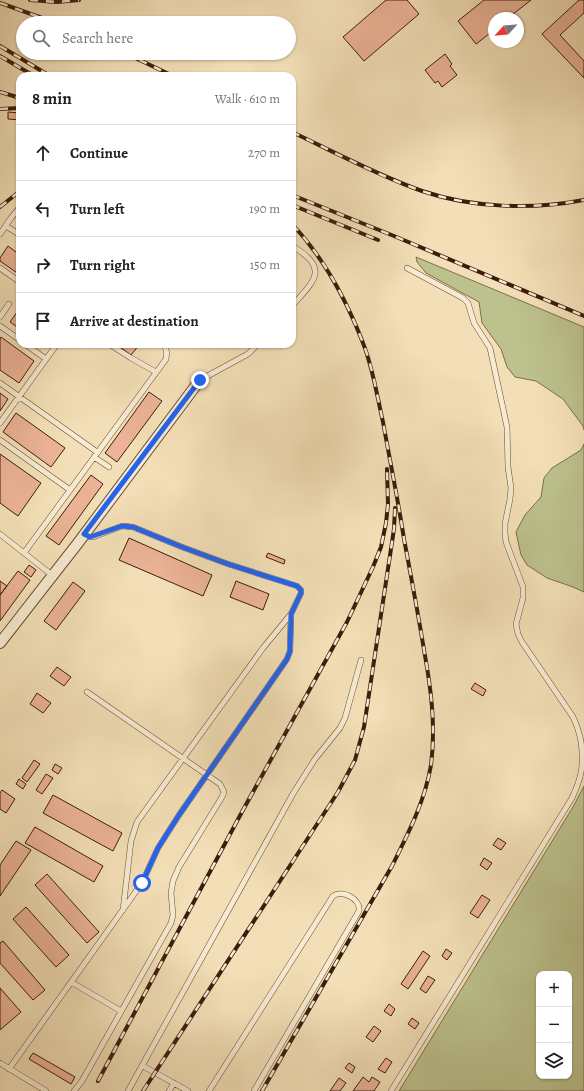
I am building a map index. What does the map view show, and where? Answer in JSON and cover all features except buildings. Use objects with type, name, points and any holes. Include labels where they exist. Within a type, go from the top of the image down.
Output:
[{"type":"street","points":[[0,643],[200,380]]},
{"type":"lane","points":[[0,234],[16,212]]},
{"type":"lane","points":[[6,226],[16,232]]},
{"type":"lane","points":[[296,249],[309,258],[315,271],[314,280],[296,301]]},
{"type":"lane","points":[[0,268],[16,279]]},
{"type":"lane","points":[[390,1091],[572,798],[584,767],[584,754],[575,721],[518,634],[516,624],[523,598],[523,587],[506,542],[505,524],[511,488],[508,467],[508,437],[490,348],[474,323],[468,303],[463,298],[407,268]]},
{"type":"lane","points":[[0,317],[9,304]]},
{"type":"lane","points":[[0,326],[16,337]]},
{"type":"lane","points":[[31,348],[46,359]]},
{"type":"lane","points":[[0,423],[54,348]]},
{"type":"lane","points":[[115,348],[156,372]]},
{"type":"lane","points":[[24,553],[166,358],[167,354],[165,348]]},
{"type":"lane","points":[[200,380],[248,354],[254,348]]},
{"type":"lane","points":[[0,383],[96,455],[109,467]]},
{"type":"lane","points":[[0,440],[70,490]]},
{"type":"lane","points":[[84,534],[90,537],[122,526],[133,527],[228,564],[297,586],[301,590],[291,614],[263,648],[137,822],[133,832],[127,864],[123,911]]},
{"type":"lane","points":[[0,534],[52,575]]},
{"type":"lane","points":[[9,1069],[142,883],[158,848],[287,659],[290,651],[291,614]]},
{"type":"lane","points":[[128,1091],[294,792],[315,759],[340,728],[345,718],[362,660]]},
{"type":"lane","points":[[74,1091],[82,1081],[171,923],[171,893],[173,881],[179,867],[224,792],[220,784],[86,692]]},
{"type":"lane","points":[[209,1091],[333,896],[336,893],[344,893],[356,900],[359,904],[359,911],[254,1091]]},
{"type":"lane","points":[[71,982],[121,1011]]},
{"type":"lane","points":[[0,1063],[46,1091]]},
{"type":"lane","points":[[143,1066],[188,1091]]},
{"type":"lane","points":[[169,1091],[174,1083]]},
{"type":"green space","points":[[416,257],[584,327],[584,430],[583,426],[563,399],[536,381],[515,377],[507,367],[501,349],[482,323],[479,302],[426,273],[417,262]]},
{"type":"green space","points":[[584,444],[584,592],[547,578],[527,565],[521,555],[516,532],[525,515],[541,497],[544,478],[552,468],[581,450]]},
{"type":"green space","points":[[584,786],[584,1091],[399,1091],[573,807]]},
{"type":"railway","points":[[30,0],[57,2],[79,0]]},
{"type":"railway","points":[[0,3],[36,16]]},
{"type":"railway","points":[[0,46],[16,56]]},
{"type":"railway","points":[[0,56],[27,72]]},
{"type":"railway","points":[[23,60],[43,72]]},
{"type":"railway","points":[[140,60],[165,72]]},
{"type":"railway","points":[[0,92],[16,97]]},
{"type":"railway","points":[[0,109],[16,108]]},
{"type":"railway","points":[[296,134],[389,178],[441,197],[502,206],[544,205],[584,200]]},
{"type":"railway","points":[[0,207],[16,194]]},
{"type":"railway","points":[[296,197],[584,316]]},
{"type":"railway","points":[[296,207],[378,240]]},
{"type":"railway","points":[[262,1091],[392,866],[404,842],[425,791],[431,765],[433,736],[431,693],[427,664],[397,495],[370,362],[342,295],[324,265],[296,228]]},
{"type":"railway","points":[[98,1081],[243,810],[347,622],[373,567],[381,547],[386,523],[388,504],[387,469]]},
{"type":"railway","points":[[143,1091],[338,792],[355,760],[364,727],[394,529],[395,508]]},
{"type":"route","points":[[142,883],[158,848],[179,815],[289,656],[291,614],[301,593],[301,590],[297,586],[228,564],[133,527],[122,526],[93,537],[84,534],[200,380]]}]
